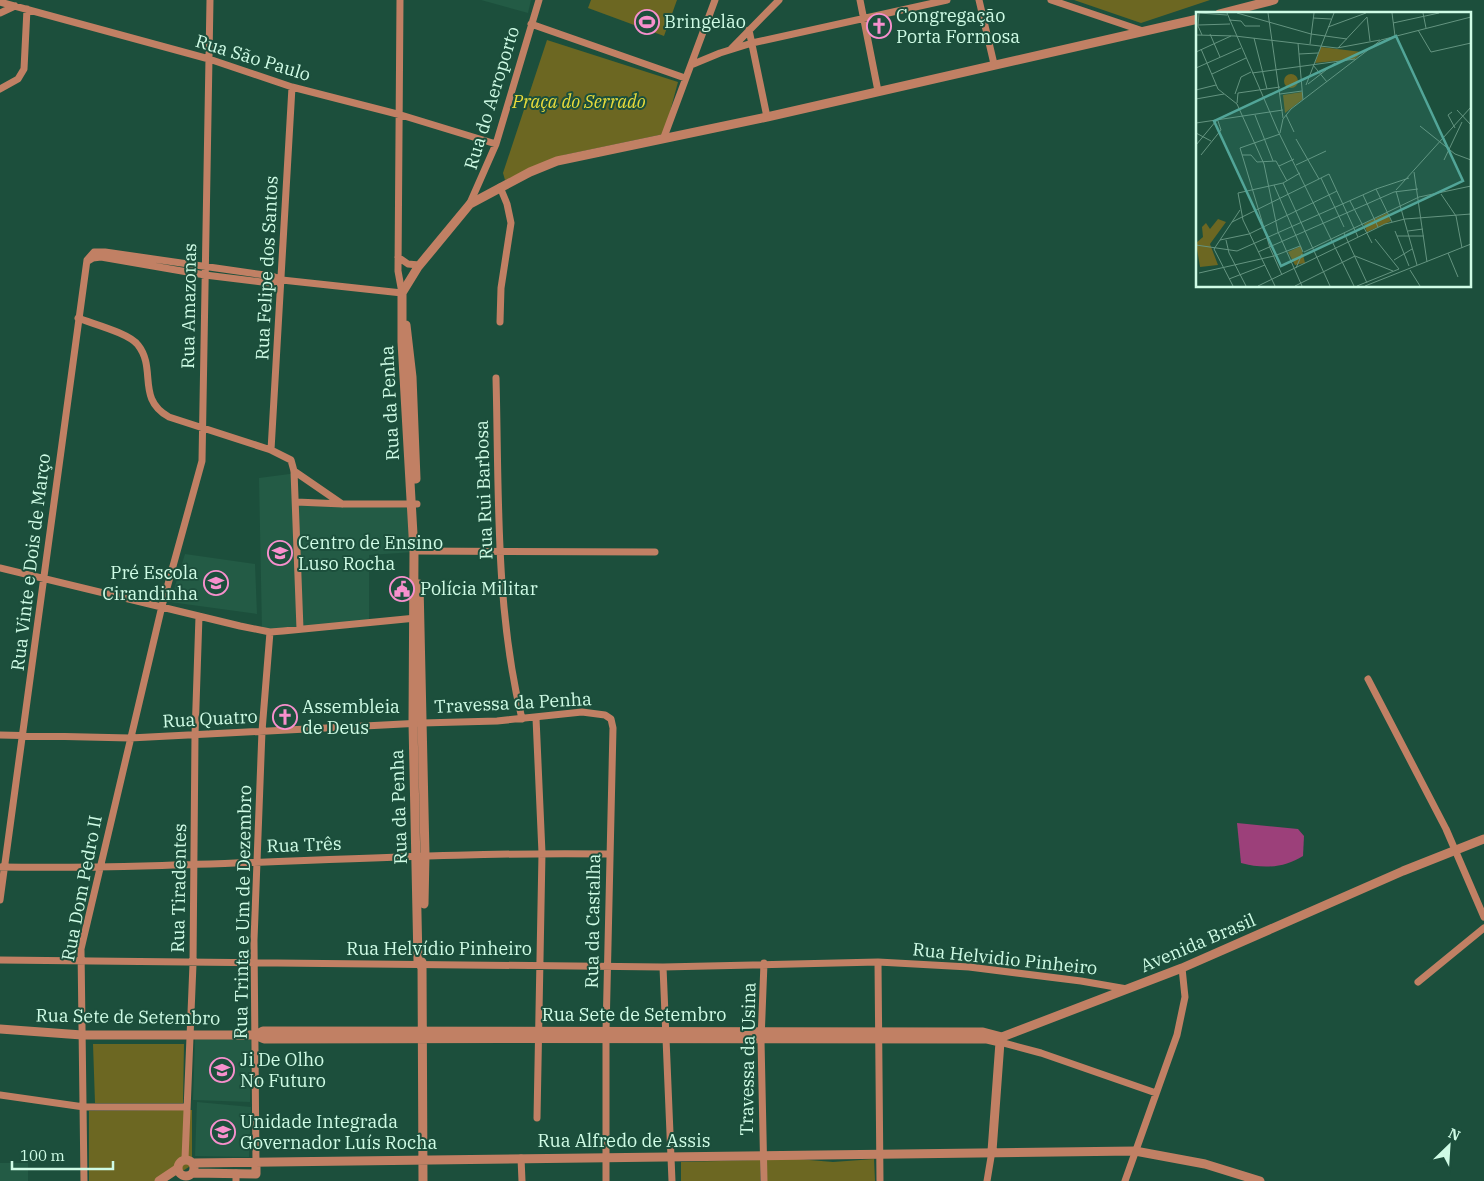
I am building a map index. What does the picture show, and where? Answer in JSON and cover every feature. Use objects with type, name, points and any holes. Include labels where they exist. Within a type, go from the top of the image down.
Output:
[{"type":"street","name":"Rua Amazonas","points":[[162,606],[202,462],[210,0]]},
{"type":"street","name":"Rua da Penha","points":[[400,0],[401,115],[398,258],[412,377],[417,723],[421,855],[423,1181]]},
{"type":"street","name":"Rua do Aeroporto","points":[[470,204],[496,144],[539,0]]},
{"type":"street","points":[[664,137],[715,0]]},
{"type":"street","points":[[731,49],[778,0]]},
{"type":"street","points":[[860,0],[878,91]]},
{"type":"street","points":[[691,65],[752,43],[947,0]]},
{"type":"street","points":[[979,0],[994,64]]},
{"type":"street","points":[[1050,0],[1144,31]]},
{"type":"street","points":[[1227,12],[1274,0]]},
{"type":"street","name":"Rua São Paulo","points":[[0,2],[209,59],[292,87],[401,115],[496,144]]},
{"type":"street","points":[[0,13],[14,6]]},
{"type":"street","points":[[0,89],[18,79],[24,69],[27,10]]},
{"type":"street","points":[[88,260],[94,252],[105,252],[272,276],[282,280],[402,293],[419,265],[470,204],[500,187],[557,161],[664,137],[767,117],[1196,19]]},
{"type":"street","points":[[531,24],[685,78]]},
{"type":"street","points":[[749,30],[767,117]]},
{"type":"street","name":"Rua Felipe dos Santos","points":[[271,450],[292,87]]},
{"type":"street","points":[[500,187],[507,204],[511,223],[501,288],[500,322]]},
{"type":"street","points":[[88,260],[109,258],[205,275],[270,283],[282,280]]},
{"type":"street","points":[[398,258],[408,264],[419,265]]},
{"type":"street","name":"Rua Vinte e Dois de Março","points":[[0,900],[3,867],[24,736],[43,577],[78,318],[88,260]]},
{"type":"street","points":[[78,318],[133,340],[144,357],[152,403],[159,412],[169,417],[271,450],[291,460],[294,471],[296,502],[300,629]]},
{"type":"street","name":"Rua Rui Barbosa","points":[[496,378],[501,551],[506,639],[522,719]]},
{"type":"street","points":[[294,471],[343,504]]},
{"type":"street","points":[[296,502],[415,504]]},
{"type":"street","points":[[416,551],[655,552]]},
{"type":"street","points":[[0,568],[270,632],[416,618]]},
{"type":"street","name":"Rua Dom Pedro II","points":[[84,1181],[80,961],[100,866],[162,606]]},
{"type":"street","name":"Rua Tiradentes","points":[[189,1161],[187,1107],[193,964],[195,735],[199,616]]},
{"type":"street","name":"Rua Trinta e Um de Dezembro","points":[[256,1163],[254,964],[262,731],[270,632]]},
{"type":"street","points":[[1368,679],[1446,829],[1484,917]]},
{"type":"street","name":"Travessa da Penha","points":[[417,723],[522,719],[592,712],[605,715],[612,722]]},
{"type":"street","points":[[536,718],[542,853],[537,1118]]},
{"type":"street","name":"Rua da Castalha","points":[[606,1181],[606,1036],[612,722]]},
{"type":"street","name":"Rua Quatro","points":[[0,735],[130,738],[417,723]]},
{"type":"street","name":"Avenida Brasil","points":[[1001,1040],[1182,968],[1404,871],[1484,839]]},
{"type":"street","name":"Rua Três","points":[[3,867],[194,864],[421,855],[609,854]]},
{"type":"street","points":[[1418,982],[1484,928]]},
{"type":"street","name":"Rua Helvídio Pinheiro","points":[[0,960],[421,966],[541,964],[663,966],[878,962]]},
{"type":"street","points":[[878,962],[880,1181]]},
{"type":"street","name":"Rua Helvidio Pinheiro","points":[[878,962],[969,967],[1081,981],[1128,990]]},
{"type":"street","name":"Travessa da Usina","points":[[764,963],[761,1036],[764,1181]]},
{"type":"street","points":[[663,966],[664,1034],[672,1181]]},
{"type":"street","points":[[1125,1181],[1184,1010],[1182,968]]},
{"type":"street","name":"Rua Sete de Setembro","points":[[0,1029],[82,1035],[254,1035],[264,1039],[421,1035],[606,1036],[664,1034],[761,1036],[878,1035],[987,1039],[1001,1040],[1156,1093]]},
{"type":"street","points":[[987,1181],[992,1151],[1001,1040]]},
{"type":"street","points":[[0,1095],[84,1107],[187,1107]]},
{"type":"street","name":"Rua Alfredo de Assis","points":[[189,1161],[256,1163],[423,1158],[1136,1151],[1205,1164],[1260,1181]]},
{"type":"street","points":[[521,1158],[522,1181]]},
{"type":"street","points":[[174,1181],[180,1172],[180,1161],[189,1161],[194,1168],[192,1173]]},
{"type":"street","points":[[159,1181],[180,1172],[256,1178],[256,1163]]},
{"type":"shaded area","points":[[481,0],[531,0],[528,13]]},
{"type":"shaded area","points":[[297,473],[298,504],[412,508],[414,552],[369,555],[369,621],[262,631],[259,478]]},
{"type":"shaded area","name":"Pré Escola Cirandinha","points":[[185,554],[255,564],[257,614],[170,602]]},
{"type":"shaded area","points":[[1237,823],[1298,829],[1304,836],[1303,856],[1288,863],[1265,867],[1241,863]]},
{"type":"shaded area","name":"Ji De Olho No Futuro","points":[[195,1038],[251,1039],[250,1102],[193,1100]]},
{"type":"shaded area","name":"Unidade Integrada Governador Luís Rocha","points":[[197,1102],[251,1107],[249,1157],[195,1156]]},
{"type":"shaded area","points":[[0,1163],[28,1163],[28,1181],[0,1181]]},
{"type":"green space","name":"Bringelão","points":[[591,0],[677,0],[664,36],[588,8]]},
{"type":"green space","points":[[1074,0],[1210,0],[1141,23]]},
{"type":"green space","name":"Praça do Serrado","points":[[547,40],[678,82],[664,134],[564,155],[505,180],[503,173]]},
{"type":"green space","points":[[93,1044],[184,1044],[183,1103],[95,1103]]},
{"type":"green space","points":[[192,1110],[192,1165],[167,1181],[89,1181],[89,1111]]},
{"type":"green space","points":[[762,1156],[833,1162],[874,1159],[875,1181],[764,1181]]},
{"type":"green space","points":[[760,1160],[760,1181],[681,1181],[681,1162]]},
{"type":"place","name":"Bringelão","points":[[647,22]]},
{"type":"place","name":"Congregação Porta Formosa","points":[[879,26]]},
{"type":"place","name":"Centro de Ensino Luso Rocha","points":[[280,553]]},
{"type":"place","name":"Pré Escola Cirandinha","points":[[216,583]]},
{"type":"place","name":"Polícia Militar","points":[[402,589]]},
{"type":"place","name":"Assembleia de Deus","points":[[285,717]]},
{"type":"place","name":"Ji De Olho No Futuro","points":[[222,1070]]},
{"type":"place","name":"Unidade Integrada Governador Luís Rocha","points":[[223,1132]]}]
